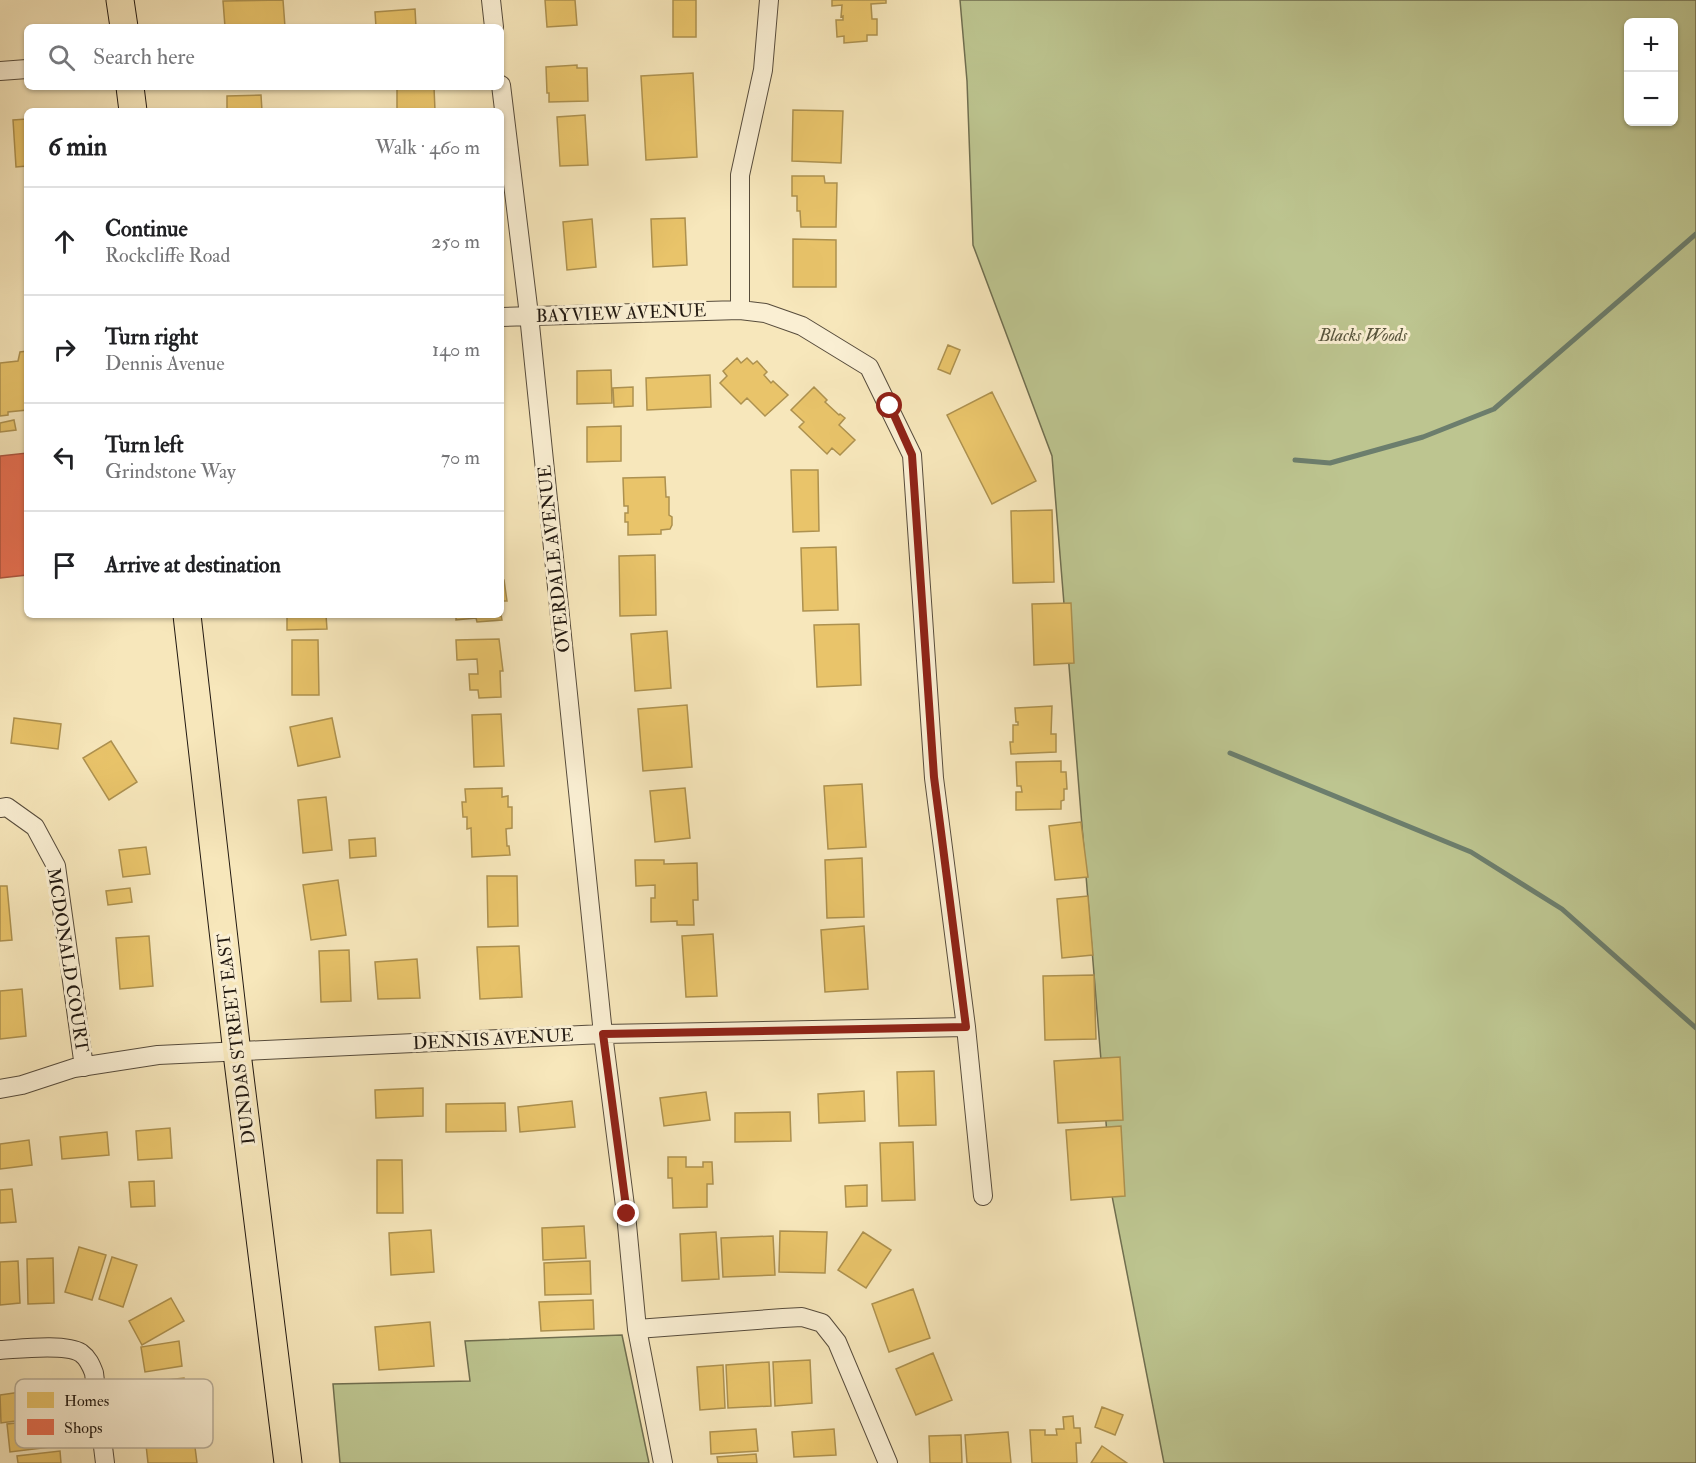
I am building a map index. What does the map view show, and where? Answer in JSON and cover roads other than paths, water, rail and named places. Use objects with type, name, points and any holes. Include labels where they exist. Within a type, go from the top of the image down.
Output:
[{"type":"main road","points":[[120,0],[124,24]]},
{"type":"main road","points":[[130,90],[133,108]]},
{"type":"main road","name":"DUNDAS STREET EAST","points":[[188,618],[237,1053],[288,1463]]},
{"type":"street","points":[[491,0],[494,24]]},
{"type":"street","points":[[740,310],[740,175],[763,70],[770,0]]},
{"type":"street","points":[[0,71],[24,69]]},
{"type":"street","name":"OVERDALE AVENUE","points":[[502,90],[504,108]]},
{"type":"street","name":"OVERDALE AVENUE","points":[[504,110],[529,315],[603,1034],[627,1214],[637,1329],[663,1463]]},
{"type":"street","name":"BAYVIEW AVENUE","points":[[504,316],[740,310],[765,313],[802,326],[869,367],[912,455],[934,777],[966,1027],[983,1196]]},
{"type":"street","name":"MCDONALD COURT","points":[[0,808],[7,807],[35,827],[56,866],[84,1068]]},
{"type":"street","name":"DENNIS AVENUE","points":[[237,1053],[603,1034],[966,1027]]},
{"type":"street","name":"MCDONALD COURT","points":[[0,1089],[22,1085],[74,1068],[158,1055],[237,1053]]},
{"type":"street","points":[[637,1329],[801,1317],[822,1323],[837,1342],[888,1463]]},
{"type":"street","points":[[0,1350],[61,1348],[74,1350],[89,1361],[95,1379]]},
{"type":"street","points":[[103,1448],[105,1463]]},
{"type":"waterway","points":[[1295,460],[1330,463],[1423,437],[1494,409],[1696,234]]},
{"type":"waterway","points":[[1230,753],[1471,852],[1562,909],[1696,1028]]},
{"type":"park label","name":"Blacks Woods","points":[[1363,335]]}]
